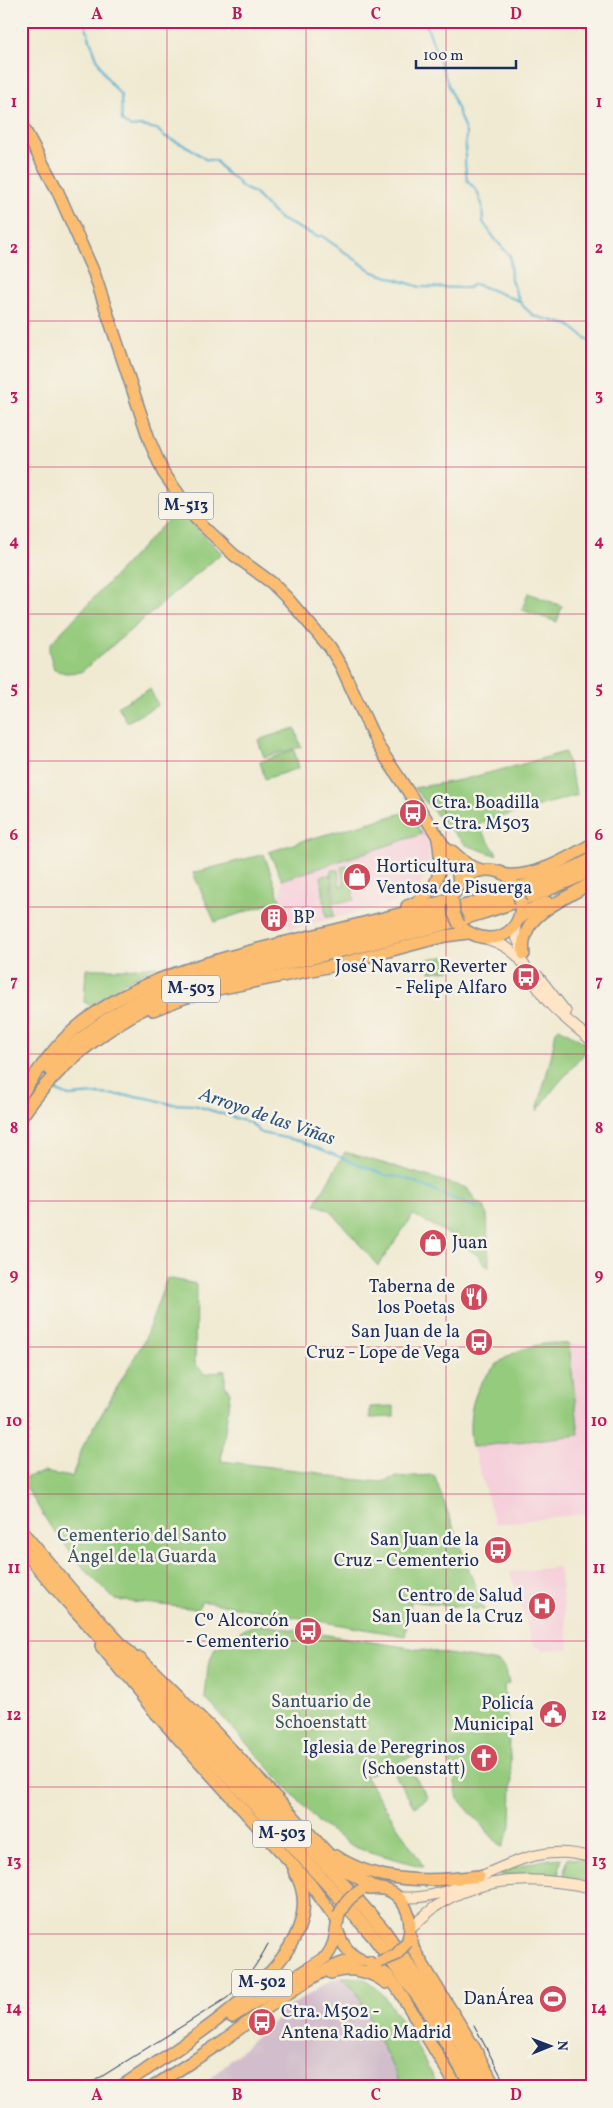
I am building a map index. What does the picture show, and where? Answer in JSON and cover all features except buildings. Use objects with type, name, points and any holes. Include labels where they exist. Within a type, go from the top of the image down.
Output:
[{"type":"highway","name":"M-503","points":[[21,1104],[57,1062],[86,1034],[128,1006],[177,983],[224,967],[363,934],[488,900],[558,875],[592,859]]},
{"type":"highway","name":"M-503","points":[[21,1117],[62,1068],[103,1034],[155,1003],[181,992],[226,978],[450,922],[543,892],[592,870]]},
{"type":"highway","name":"M-503","points":[[21,1530],[94,1616],[382,1928],[434,2000],[460,2042],[483,2087]]},
{"type":"highway","name":"M-503","points":[[21,1547],[372,1936],[427,2009],[472,2087]]},
{"type":"main road","name":"M-513","points":[[21,123],[57,190],[94,273],[147,434],[163,472],[196,519],[234,555],[277,588],[330,648],[341,666],[378,746],[454,861],[458,874],[455,894]]},
{"type":"main road","name":"M-513","points":[[440,838],[457,856],[481,870]]},
{"type":"main road","points":[[312,936],[420,901],[431,892],[438,879],[440,838]]},
{"type":"main road","points":[[21,1095],[45,1061],[66,1037],[117,1000],[151,982],[215,959],[426,907],[446,900],[455,894],[468,876],[481,870],[492,870],[520,876],[540,869],[592,844]]},
{"type":"main road","points":[[506,874],[516,886],[521,902],[516,923],[516,936],[524,954],[546,987],[580,1030]]},
{"type":"main road","points":[[486,939],[501,936],[536,907],[592,882]]},
{"type":"main road","points":[[524,954],[525,935],[539,914],[592,882]]},
{"type":"main road","points":[[455,894],[454,914],[459,924],[468,933]]},
{"type":"main road","points":[[121,1023],[184,998],[206,992],[332,966],[445,936],[468,933],[505,946],[515,952],[548,1001],[592,1041]]},
{"type":"main road","name":"M-503","points":[[67,1600],[160,1717],[325,1901],[338,1922]]},
{"type":"main road","name":"M-503","points":[[94,1616],[153,1670],[215,1732],[312,1834],[335,1861],[349,1874],[376,1888]]},
{"type":"main road","name":"M-503","points":[[312,1834],[337,1857],[356,1867],[381,1875],[409,1880],[440,1881],[479,1876]]},
{"type":"main road","points":[[399,1897],[424,1898],[436,1895],[497,1868],[544,1853],[574,1852],[592,1858]]},
{"type":"main road","name":"M-502","points":[[146,2070],[230,2012],[273,1972],[296,1934],[302,1916],[303,1895],[297,1877],[284,1855]]},
{"type":"main road","points":[[409,1935],[435,1907],[453,1897],[500,1881],[530,1880],[592,1888]]},
{"type":"main road","name":"M-502","points":[[120,2087],[317,1964],[333,1949],[343,1904],[351,1896],[361,1890],[376,1888],[388,1890],[399,1897]]},
{"type":"main road","points":[[399,1897],[406,1906],[410,1916],[409,1935],[414,1950],[475,2049],[495,2087]]},
{"type":"main road","points":[[338,1922],[342,1943],[349,1952],[369,1961],[387,1975],[408,2003],[457,2087]]},
{"type":"main road","name":"M-502","points":[[163,2087],[293,1991],[333,1966],[347,1960],[369,1961],[396,1956],[409,1935]]},
{"type":"main road","points":[[293,1991],[334,1972],[347,1969],[377,1976],[408,2003]]},
{"type":"main road","name":"M-502","points":[[153,2087],[216,2046]]},
{"type":"shaded area","name":"Horticultura Ventosa de Pisuerga","points":[[422,829],[429,842],[429,866],[419,889],[391,904],[290,929],[280,899],[282,880]]},
{"type":"shaded area","points":[[569,1344],[592,1345],[592,1513],[495,1524],[473,1447],[579,1435]]},
{"type":"shaded area","name":"Centro de Salud San Juan de la Cruz","points":[[559,1567],[569,1649],[544,1650],[536,1647],[531,1640],[510,1572]]},
{"type":"shaded area","points":[[342,1977],[355,1989],[402,2087],[200,2087],[275,2021],[281,2012],[330,1981]]},
{"type":"green space","points":[[180,507],[198,530],[222,553],[81,672],[66,673],[54,670],[49,651],[51,643]]},
{"type":"green space","points":[[528,593],[562,606],[557,622],[522,610]]},
{"type":"green space","points":[[150,689],[158,705],[127,722],[118,706]]},
{"type":"green space","points":[[295,728],[301,747],[264,757],[258,740]]},
{"type":"green space","points":[[294,750],[299,768],[265,779],[260,762]]},
{"type":"green space","points":[[565,752],[577,795],[477,824],[497,854],[495,855],[466,845],[441,820],[414,788],[461,780]]},
{"type":"green space","points":[[410,811],[420,825],[418,828],[422,834],[282,880],[269,852],[306,840]]},
{"type":"green space","points":[[264,854],[280,900],[215,922],[193,873]]},
{"type":"green space","points":[[347,866],[351,877],[354,900],[335,903],[331,870],[338,870],[340,886],[344,886],[341,867]]},
{"type":"green space","points":[[330,875],[334,916],[326,917],[321,876]]},
{"type":"green space","points":[[450,956],[451,970],[430,972],[428,959]]},
{"type":"green space","points":[[157,966],[124,983],[91,1006],[84,1002],[86,969],[126,969]]},
{"type":"green space","points":[[559,1028],[582,1041],[585,1046],[584,1054],[537,1111],[556,1031]]},
{"type":"green space","points":[[345,1152],[467,1188],[477,1203],[484,1206],[487,1215],[489,1267],[483,1264],[480,1257],[442,1230],[413,1215],[378,1266],[330,1210],[315,1204]]},
{"type":"green space","name":"Cementerio del Santo Ángel de la Guarda","points":[[167,1278],[196,1284],[195,1364],[205,1374],[225,1370],[225,1385],[230,1392],[221,1461],[320,1473],[331,1477],[381,1482],[397,1477],[434,1475],[484,1610],[411,1601],[405,1636],[201,1601],[199,1609],[115,1600],[87,1572],[50,1526],[21,1479],[43,1472],[72,1477],[83,1446],[144,1341]]},
{"type":"green space","points":[[554,1343],[569,1344],[579,1435],[472,1447],[470,1426],[472,1407],[478,1390],[487,1375],[500,1362],[515,1352],[533,1346]]},
{"type":"green space","points":[[394,1406],[394,1417],[370,1418],[370,1407]]},
{"type":"green space","name":"Santuario de Schoenstatt","points":[[257,1624],[499,1662],[506,1670],[509,1684],[504,1685],[512,1780],[511,1826],[502,1848],[458,1799],[453,1772],[447,1756],[436,1746],[365,1776],[424,1867],[356,1848],[320,1824],[205,1698],[208,1666],[215,1648],[224,1644],[242,1630]]},
{"type":"green space","points":[[409,1767],[428,1798],[414,1807],[395,1775]]},
{"type":"green space","points":[[562,1858],[558,1876],[517,1874],[501,1876],[500,1873],[531,1863]]},
{"type":"green space","points":[[568,1858],[592,1861],[592,1883],[563,1876]]},
{"type":"green space","points":[[342,1977],[362,1979],[377,1988],[396,2014],[439,2087],[402,2087],[355,1989]]},
{"type":"waterway","points":[[84,21],[102,70],[121,95],[122,121],[131,127],[141,126],[157,129],[164,136],[190,148],[205,159],[216,161],[226,173],[234,178],[242,187],[254,193],[280,219],[316,236],[322,236],[373,272],[420,287],[468,288],[474,284],[519,301]]},
{"type":"waterway","points":[[425,21],[466,133],[465,163],[467,180],[477,191],[482,205],[483,222],[510,256],[511,280],[520,302],[534,316],[569,325],[592,343]]},
{"type":"waterway","name":"Arroyo de las Viñas","points":[[52,1089],[69,1096],[97,1094],[135,1096],[170,1104],[194,1105],[251,1123],[261,1133],[300,1141],[385,1175],[405,1178],[438,1192]]},
{"type":"waterway","name":"Arroyo de las Viñas","points":[[442,1194],[477,1208]]},
{"type":"tram line","points":[[85,2087],[227,1998],[250,1973],[268,1944]]},
{"type":"tram line","points":[[474,2025],[507,2087]]},
{"type":"place","name":"Ctra. Boadilla - Ctra. M503","points":[[413,813]]},
{"type":"place","name":"Horticultura Ventosa de Pisuerga","points":[[357,877]]},
{"type":"place","name":"BP","points":[[274,918]]},
{"type":"place","name":"José Navarro Reverter - Felipe Alfaro","points":[[526,977]]},
{"type":"place","name":"Juan","points":[[433,1243]]},
{"type":"place","name":"Taberna de los Poetas","points":[[474,1297]]},
{"type":"place","name":"San Juan de la Cruz - Lope de Vega","points":[[479,1342]]},
{"type":"place","name":"San Juan de la Cruz - Cementerio","points":[[498,1550]]},
{"type":"place","name":"Centro de Salud San Juan de la Cruz","points":[[542,1606]]},
{"type":"place","name":"Cº Alcorcón - Cementerio","points":[[308,1631]]},
{"type":"place","name":"Policía Municipal","points":[[553,1714]]},
{"type":"place","name":"Iglesia de Peregrinos (Schoenstatt)","points":[[484,1758]]},
{"type":"place","name":"DanÁrea","points":[[553,1999]]},
{"type":"place","name":"Ctra. M502 - Antena Radio Madrid","points":[[262,2022]]}]
